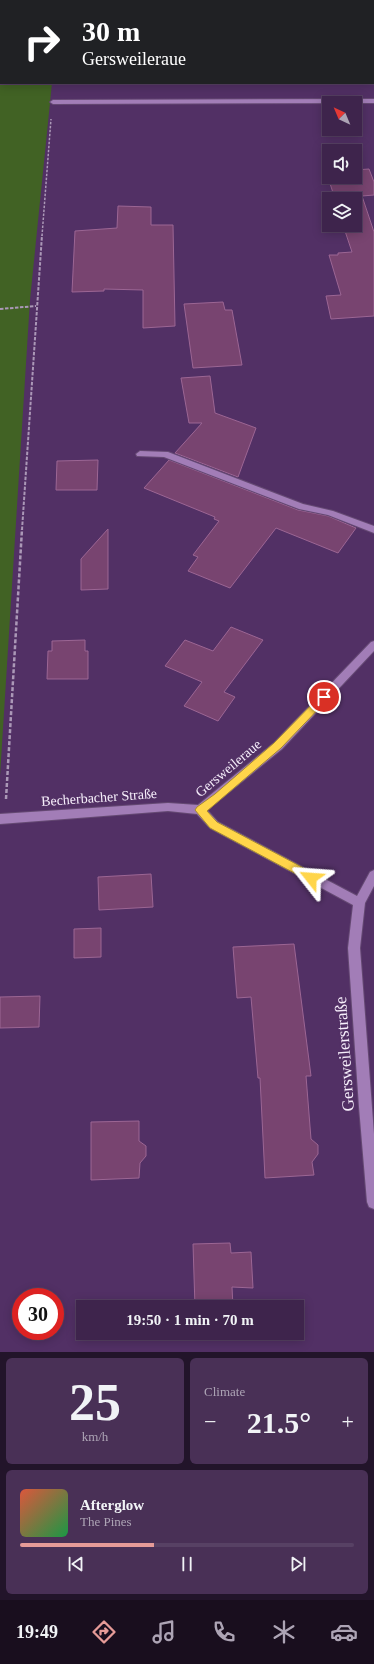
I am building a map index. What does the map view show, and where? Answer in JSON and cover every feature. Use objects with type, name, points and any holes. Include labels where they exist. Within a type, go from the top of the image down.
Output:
[{"type":"street","points":[[53,102],[374,101]]},
{"type":"street","points":[[140,454],[165,454],[302,507],[357,522],[374,530]]},
{"type":"street","name":"Gersweileraue","points":[[358,903],[214,825],[200,810],[278,746],[374,645]]},
{"type":"street","name":"Becherbacher Straße","points":[[2,819],[168,807],[200,810]]},
{"type":"street","points":[[358,903],[374,875]]},
{"type":"street","name":"Gersweilerstraße","points":[[358,903],[354,948],[365,1107],[374,1202]]},
{"type":"path","points":[[2,819],[36,306],[53,102]]},
{"type":"path","points":[[0,309],[36,306]]},
{"type":"green space","points":[[0,84],[52,84],[30,300],[0,776]]},
{"type":"building","points":[[369,169],[374,182],[374,195],[362,196],[362,192],[333,192],[330,184],[362,184],[362,170]]},
{"type":"building","points":[[362,196],[374,232],[374,316],[331,319],[326,296],[341,295],[329,255],[352,252],[345,232],[362,232]]},
{"type":"building","points":[[118,206],[151,207],[151,225],[173,225],[175,326],[143,328],[143,290],[104,289],[104,291],[72,292],[75,231],[117,228]]},
{"type":"building","points":[[223,302],[225,310],[232,310],[242,365],[193,368],[184,304]]},
{"type":"building","points":[[210,376],[215,413],[256,428],[238,477],[175,453],[202,423],[189,423],[181,378]]},
{"type":"building","points":[[98,460],[97,490],[56,490],[57,461]]},
{"type":"building","points":[[169,460],[298,510],[328,516],[356,528],[338,553],[276,528],[230,588],[188,571],[198,557],[193,555],[219,521],[214,519],[215,517],[144,488]]},
{"type":"building","points":[[108,529],[108,589],[81,590],[81,559]]},
{"type":"building","points":[[231,627],[263,640],[224,692],[235,697],[218,721],[184,706],[202,682],[165,666],[185,640],[213,651]]},
{"type":"building","points":[[85,640],[85,651],[88,651],[88,679],[47,679],[48,651],[52,651],[52,641]]},
{"type":"building","points":[[151,874],[153,907],[99,910],[98,877]]},
{"type":"building","points":[[101,928],[101,957],[74,958],[74,929]]},
{"type":"building","points":[[294,944],[311,1076],[306,1076],[311,1139],[318,1145],[318,1154],[312,1162],[314,1175],[265,1178],[260,1078],[258,1078],[251,997],[237,998],[233,947]]},
{"type":"building","points":[[40,996],[39,1027],[0,1028],[0,997]]},
{"type":"building","points":[[139,1121],[139,1141],[146,1146],[146,1156],[140,1163],[139,1178],[91,1180],[91,1122]]},
{"type":"building","points":[[230,1243],[231,1253],[251,1252],[253,1288],[232,1287],[233,1300],[195,1300],[193,1244]]},
{"type":"route","points":[[311,878],[214,825],[200,810],[278,746],[324,697]]}]
